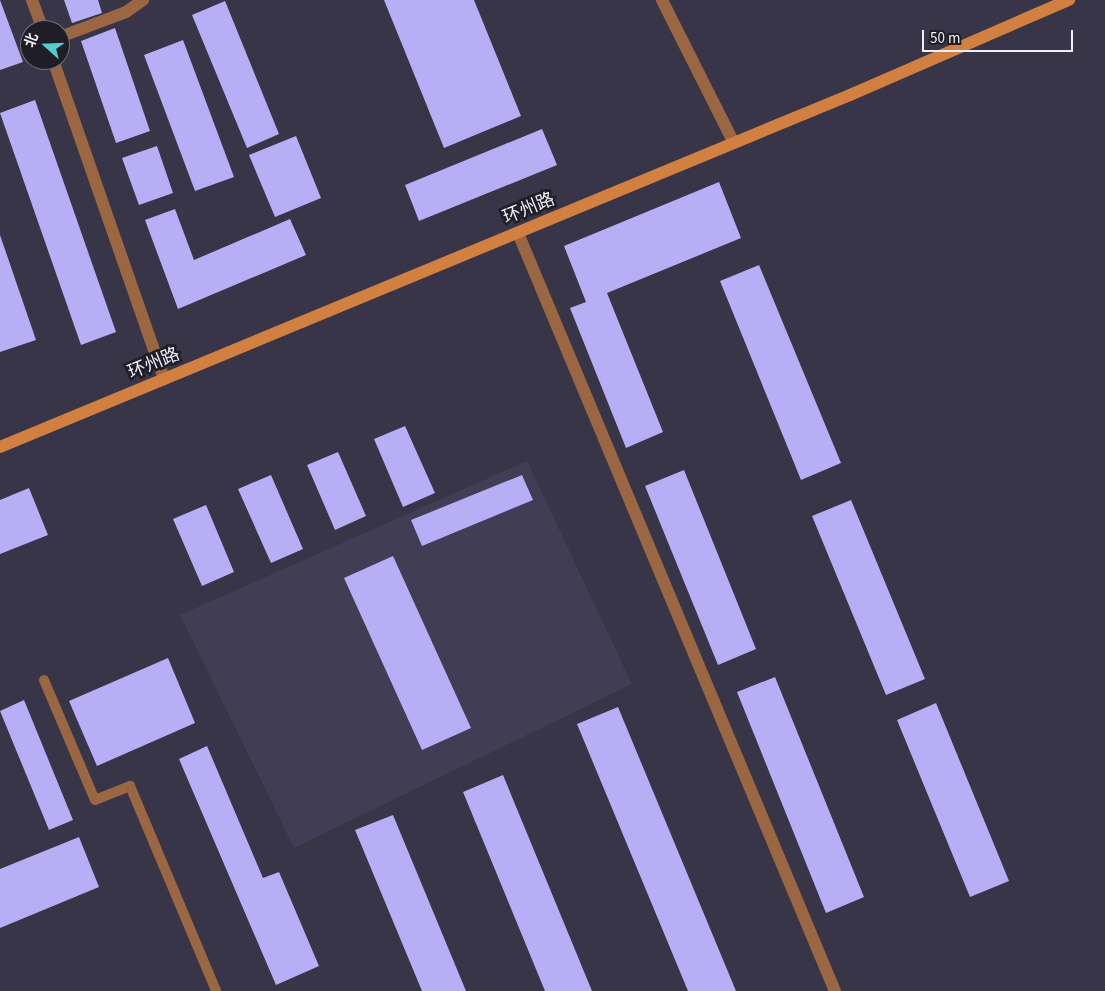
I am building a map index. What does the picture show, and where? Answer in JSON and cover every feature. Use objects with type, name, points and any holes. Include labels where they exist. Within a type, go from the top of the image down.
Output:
[{"type":"main road","name":"环州路","points":[[0,447],[734,143],[1069,0]]},
{"type":"street","points":[[32,0],[39,20]]},
{"type":"street","points":[[70,33],[126,12],[143,0]]},
{"type":"street","points":[[662,0],[734,143]]},
{"type":"street","points":[[56,70],[164,379]]},
{"type":"street","points":[[518,233],[835,991]]},
{"type":"lane","points":[[44,680],[95,800],[130,786],[216,991]]},
{"type":"shaded area","points":[[527,461],[632,684],[294,848],[180,615]]},
{"type":"building","points":[[0,0],[20,54],[20,63],[0,70]]},
{"type":"building","points":[[64,0],[98,0],[102,13],[72,23]]},
{"type":"building","points":[[384,0],[474,0],[521,116],[444,148]]},
{"type":"building","points":[[225,1],[279,134],[247,148],[192,15]]},
{"type":"building","points":[[115,28],[150,131],[116,143],[81,41]]},
{"type":"building","points":[[183,40],[234,177],[195,191],[144,55]]},
{"type":"building","points":[[35,100],[116,332],[81,345],[0,113]]},
{"type":"building","points":[[542,129],[557,165],[419,221],[405,185]]},
{"type":"building","points":[[296,136],[321,198],[275,217],[249,155]]},
{"type":"building","points":[[157,146],[173,193],[139,205],[122,158]]},
{"type":"building","points":[[719,182],[741,238],[607,293],[663,432],[626,448],[570,308],[586,302],[564,246]]},
{"type":"building","points":[[175,209],[194,260],[290,219],[306,255],[178,309],[145,220]]},
{"type":"building","points":[[0,235],[36,340],[0,352]]},
{"type":"building","points":[[759,265],[841,463],[801,480],[720,281]]},
{"type":"building","points":[[405,426],[435,493],[403,507],[374,439]]},
{"type":"building","points":[[338,452],[366,516],[335,530],[307,465]]},
{"type":"building","points":[[684,470],[756,649],[718,665],[645,486]]},
{"type":"building","points":[[271,475],[303,549],[271,563],[238,489]]},
{"type":"building","points":[[522,475],[533,500],[422,546],[411,520]]},
{"type":"building","points":[[29,488],[48,535],[0,554],[0,500]]},
{"type":"building","points":[[851,500],[925,679],[886,695],[812,516]]},
{"type":"building","points":[[206,505],[234,572],[202,586],[173,519]]},
{"type":"building","points":[[393,556],[471,728],[422,750],[344,578]]},
{"type":"building","points":[[168,658],[195,723],[97,766],[69,701]]},
{"type":"building","points":[[775,677],[864,897],[826,913],[737,692]]},
{"type":"building","points":[[24,700],[73,820],[49,830],[0,711]]},
{"type":"building","points":[[936,703],[1009,881],[970,897],[897,720]]},
{"type":"building","points":[[618,707],[736,991],[688,991],[577,724]]},
{"type":"building","points":[[207,746],[263,878],[279,872],[319,966],[276,985],[179,759]]},
{"type":"building","points":[[503,775],[592,991],[545,991],[463,792]]},
{"type":"building","points":[[393,815],[466,991],[422,991],[355,830]]},
{"type":"building","points":[[79,837],[99,887],[0,928],[0,869]]}]
